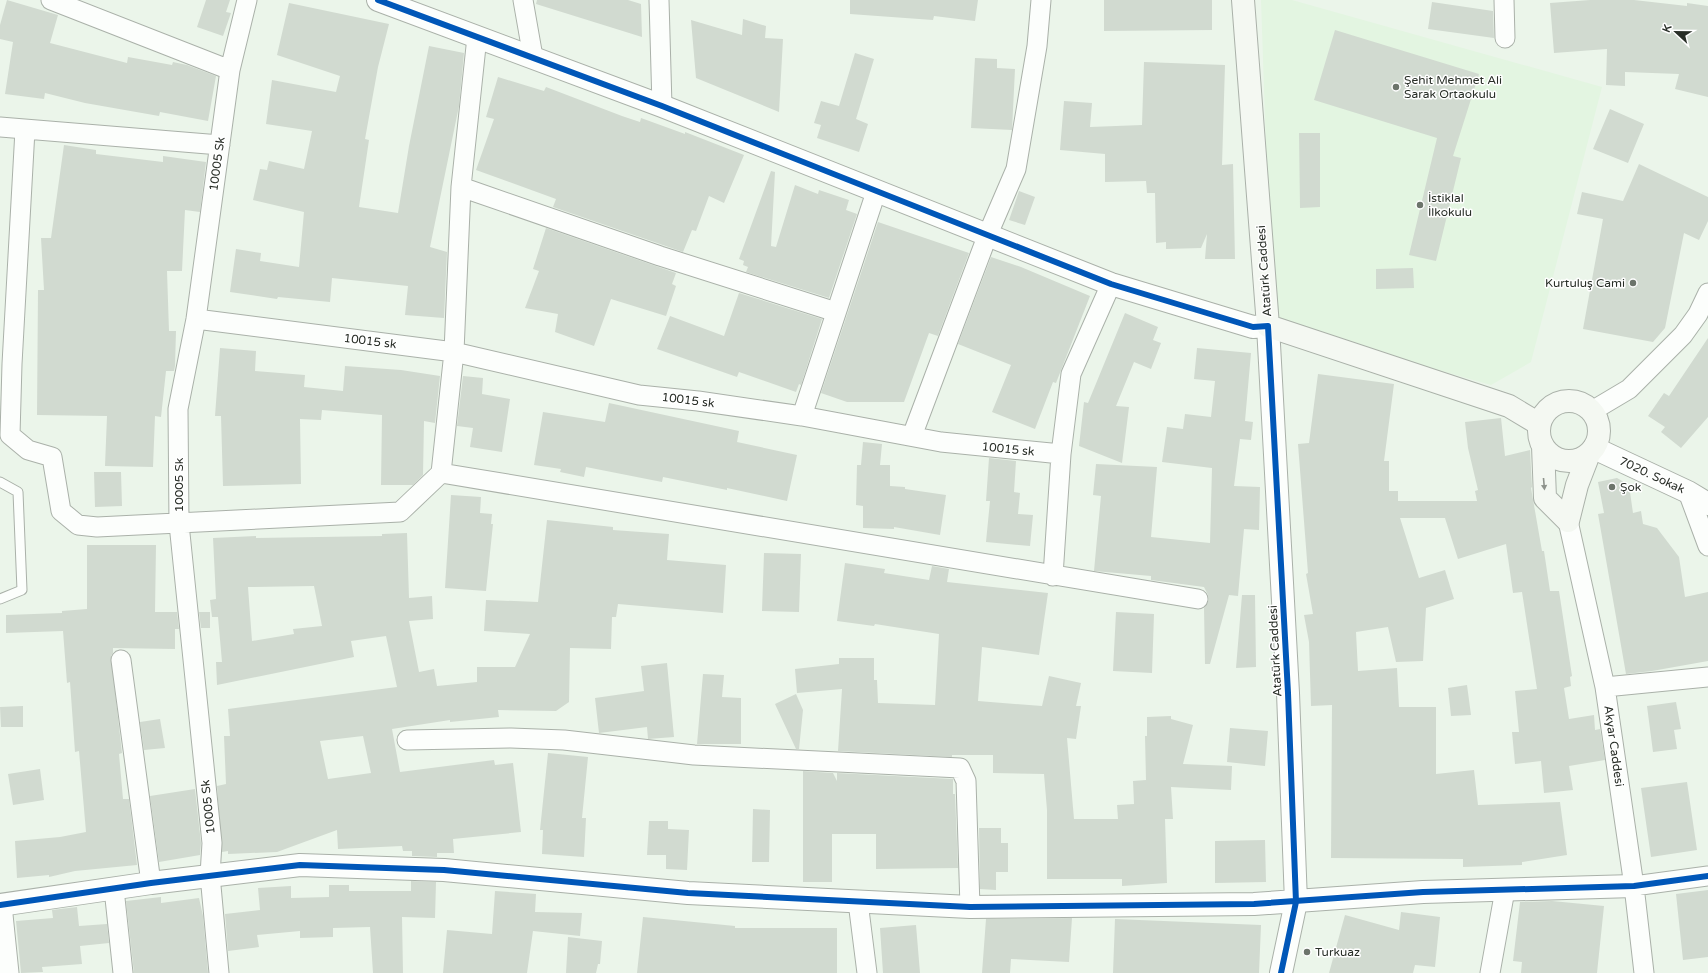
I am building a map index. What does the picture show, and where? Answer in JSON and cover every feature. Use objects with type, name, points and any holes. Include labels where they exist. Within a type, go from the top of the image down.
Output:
[{"type":"main road","name":"Atatürk Caddesi","points":[[1243,0],[1268,326]]},
{"type":"main road","points":[[1268,326],[1509,406],[1539,424]]},
{"type":"main road","points":[[1509,406],[1566,400],[1580,402],[1592,410],[1599,425],[1600,433],[1577,485],[1568,521]]},
{"type":"main road","points":[[1558,402],[1546,411],[1539,424],[1539,433],[1543,446],[1545,498],[1568,521]]},
{"type":"main road","points":[[1543,446],[1550,454],[1565,461],[1578,460],[1592,451]]},
{"type":"street","points":[[51,0],[230,70]]},
{"type":"street","name":"10005 Sk","points":[[219,973],[210,875],[212,843],[179,524],[178,409],[196,319],[230,70],[247,0]]},
{"type":"street","points":[[378,0],[662,106],[1111,284],[1253,327],[1268,326]]},
{"type":"street","points":[[523,0],[533,57]]},
{"type":"street","points":[[659,0],[662,106]]},
{"type":"street","points":[[912,436],[988,234],[1016,169],[1037,46],[1040,0]]},
{"type":"street","points":[[1504,0],[1505,38]]},
{"type":"street","points":[[25,130],[6,364],[10,435],[28,450],[52,457],[61,511],[78,525],[97,527],[400,512],[441,473],[454,352],[461,187],[477,37]]},
{"type":"street","points":[[0,127],[220,145]]},
{"type":"street","points":[[461,187],[660,256],[836,312]]},
{"type":"street","points":[[802,416],[876,192]]},
{"type":"street","points":[[1054,576],[1061,454],[1072,374],[1111,284]]},
{"type":"street","points":[[1592,410],[1629,389],[1683,335],[1698,314],[1708,293]]},
{"type":"street","name":"10015 sk","points":[[196,319],[454,352],[639,394],[698,400],[802,416],[942,442],[1061,454]]},
{"type":"street","name":"Atatürk Caddesi","points":[[1268,326],[1288,693],[1296,902],[1280,973]]},
{"type":"street","name":"7020. Sokak","points":[[1592,451],[1688,492],[1708,504]]},
{"type":"street","points":[[441,473],[1198,600]]},
{"type":"street","points":[[1688,492],[1708,546]]},
{"type":"street","name":"Akyar Caddesi","points":[[1568,521],[1605,687],[1634,886],[1644,973]]},
{"type":"street","points":[[121,660],[151,883]]},
{"type":"street","points":[[1605,687],[1708,677]]},
{"type":"street","points":[[407,740],[512,738],[564,740],[694,755],[960,768],[966,781],[970,907]]},
{"type":"street","points":[[9,973],[1,905],[151,883],[300,864],[444,870],[664,892],[970,907],[1296,902],[1423,892],[1634,886],[1708,876]]},
{"type":"street","points":[[114,889],[123,973]]},
{"type":"street","points":[[1490,973],[1505,890]]},
{"type":"street","points":[[858,902],[867,973]]},
{"type":"lane","points":[[0,482],[18,492],[22,590],[0,599]]},
{"type":"shaded area","name":"İstiklal İlkokulu","points":[[1261,0],[1292,0],[1602,87],[1531,362],[1491,385],[1272,323]]},
{"type":"building","points":[[7,0],[58,15],[50,43],[127,63],[128,57],[172,65],[173,62],[187,65],[216,76],[208,121],[160,112],[159,116],[85,103],[45,93],[44,99],[5,94],[13,42],[0,39],[0,25]]},
{"type":"building","points":[[206,0],[230,0],[226,12],[231,13],[223,36],[197,27]]},
{"type":"building","points":[[537,0],[628,0],[641,4],[642,37],[536,4]]},
{"type":"building","points":[[850,0],[978,0],[975,21],[934,16],[933,20],[850,14]]},
{"type":"building","points":[[1104,0],[1212,0],[1212,30],[1104,31]]},
{"type":"building","points":[[1590,0],[1634,0],[1687,6],[1687,3],[1708,6],[1708,97],[1675,89],[1679,74],[1625,72],[1625,86],[1606,85],[1607,49],[1554,53],[1550,3]]},
{"type":"building","points":[[1432,2],[1493,11],[1494,38],[1428,29]]},
{"type":"building","points":[[289,3],[389,24],[378,67],[365,139],[369,140],[359,207],[398,213],[409,146],[429,46],[464,53],[459,106],[430,247],[447,252],[444,318],[405,315],[408,286],[332,278],[330,302],[278,297],[277,299],[230,292],[236,249],[261,253],[260,261],[299,267],[304,212],[253,200],[260,169],[267,170],[269,161],[304,169],[312,131],[266,124],[272,80],[336,92],[340,76],[277,55]]},
{"type":"building","points":[[743,19],[766,26],[765,38],[783,39],[779,112],[696,78],[691,20],[742,35]]},
{"type":"building","name":"Şehit Mehmet Ali Sarak Ortaokulu","points":[[1335,30],[1479,74],[1453,156],[1461,158],[1436,261],[1409,255],[1437,138],[1314,100]]},
{"type":"building","points":[[855,53],[874,59],[856,119],[868,124],[859,152],[817,138],[821,125],[814,123],[821,101],[839,106]]},
{"type":"building","points":[[975,58],[997,59],[997,68],[1015,69],[1012,130],[971,128]]},
{"type":"building","points":[[1144,62],[1225,65],[1222,165],[1233,164],[1235,259],[1205,259],[1207,234],[1201,248],[1166,249],[1166,242],[1156,243],[1155,193],[1147,193],[1146,181],[1105,182],[1105,154],[1060,150],[1064,101],[1092,103],[1090,127],[1142,125]]},
{"type":"building","points":[[498,77],[544,91],[546,87],[622,116],[640,122],[641,118],[685,134],[685,132],[744,155],[724,203],[709,196],[696,231],[692,230],[683,252],[553,207],[556,199],[476,170],[494,119],[486,117]]},
{"type":"building","points":[[1610,109],[1644,124],[1628,163],[1593,149]]},
{"type":"building","points":[[1299,133],[1320,133],[1320,207],[1300,208]]},
{"type":"building","points":[[64,145],[96,150],[96,154],[163,162],[163,156],[206,162],[200,212],[185,210],[182,271],[167,271],[169,331],[176,331],[175,366],[174,371],[166,371],[161,417],[155,416],[153,467],[105,466],[107,416],[37,415],[38,290],[44,290],[41,238],[51,238]]},
{"type":"building","name":"Kurtuluş Cami","points":[[1639,164],[1708,197],[1708,221],[1699,240],[1684,233],[1665,328],[1653,342],[1583,329],[1603,219],[1577,214],[1582,192],[1623,201]]},
{"type":"building","points":[[771,171],[775,172],[771,246],[776,247],[795,185],[818,194],[819,190],[849,200],[846,210],[857,214],[829,298],[746,272],[748,267],[743,265],[744,261],[739,259]]},
{"type":"building","points":[[1019,191],[1035,197],[1025,225],[1009,220]]},
{"type":"building","points":[[878,222],[969,253],[938,336],[929,333],[904,402],[847,402],[821,393]]},
{"type":"building","points":[[546,228],[676,273],[672,284],[676,286],[666,316],[611,299],[594,346],[555,332],[558,314],[525,308],[539,271],[533,269]]},
{"type":"building","points":[[991,257],[1021,267],[1090,296],[1056,383],[1053,382],[1035,429],[992,412],[1011,365],[958,344]]},
{"type":"building","points":[[1413,268],[1414,288],[1376,289],[1376,269]]},
{"type":"building","points":[[739,293],[822,319],[801,385],[799,384],[796,392],[739,372],[737,377],[657,349],[670,316],[724,336]]},
{"type":"building","points":[[1125,313],[1158,327],[1153,340],[1161,343],[1151,369],[1134,362],[1116,406],[1129,407],[1122,463],[1079,446],[1084,402],[1088,403]]},
{"type":"building","points":[[1708,338],[1708,417],[1681,448],[1661,432],[1665,427],[1648,416],[1664,393],[1669,396]]},
{"type":"building","points":[[220,348],[256,351],[255,371],[305,375],[304,387],[343,391],[345,366],[401,370],[440,376],[435,423],[424,421],[423,475],[413,485],[381,485],[382,415],[322,410],[321,420],[300,419],[301,484],[223,486],[221,416],[215,416]]},
{"type":"building","points":[[1197,348],[1251,353],[1245,421],[1253,422],[1251,440],[1240,439],[1234,486],[1260,487],[1259,530],[1244,529],[1238,596],[1229,595],[1210,664],[1205,664],[1204,608],[1209,600],[1204,587],[1151,580],[1151,576],[1094,571],[1101,496],[1093,495],[1096,464],[1157,467],[1151,537],[1210,543],[1212,468],[1162,462],[1167,427],[1183,429],[1185,414],[1211,417],[1215,381],[1194,379]]},
{"type":"building","points":[[1318,374],[1394,384],[1384,461],[1389,461],[1389,491],[1398,491],[1398,501],[1477,501],[1475,491],[1478,490],[1468,448],[1465,422],[1501,418],[1505,456],[1530,450],[1531,488],[1542,551],[1544,551],[1550,591],[1559,591],[1572,676],[1570,677],[1571,686],[1564,688],[1569,719],[1594,715],[1595,730],[1600,729],[1605,760],[1569,766],[1573,790],[1544,793],[1541,761],[1515,764],[1512,732],[1519,732],[1515,691],[1537,689],[1522,592],[1513,593],[1506,544],[1458,559],[1445,518],[1400,518],[1419,578],[1445,570],[1454,599],[1426,608],[1423,661],[1396,662],[1388,627],[1356,632],[1358,671],[1397,668],[1399,707],[1436,707],[1436,774],[1474,770],[1478,805],[1560,802],[1567,855],[1522,862],[1522,865],[1463,867],[1463,859],[1331,858],[1332,705],[1311,706],[1309,642],[1304,615],[1313,614],[1306,574],[1308,573],[1298,444],[1309,443]]},
{"type":"building","points":[[463,376],[483,378],[482,394],[510,399],[502,452],[470,447],[473,428],[457,426]]},
{"type":"building","points":[[609,403],[739,431],[737,442],[797,455],[787,501],[727,488],[727,490],[663,477],[662,482],[586,467],[584,477],[560,472],[561,469],[534,465],[543,412],[605,422]]},
{"type":"building","points":[[863,442],[882,444],[880,465],[890,465],[890,486],[905,487],[905,489],[946,495],[940,535],[894,527],[894,529],[863,528],[863,506],[856,505],[857,465],[861,465]]},
{"type":"building","points":[[989,458],[1016,461],[1014,492],[1020,493],[1018,514],[1033,515],[1030,546],[986,542],[990,501],[986,501]]},
{"type":"building","points":[[94,472],[121,472],[122,506],[95,507]]},
{"type":"building","points":[[1617,478],[1629,485],[1633,513],[1641,511],[1643,524],[1657,528],[1679,557],[1685,597],[1708,592],[1708,661],[1626,674],[1598,514],[1604,513],[1598,482]]},
{"type":"building","points":[[451,495],[481,497],[480,513],[492,514],[491,524],[493,524],[486,591],[445,588]]},
{"type":"building","points":[[547,520],[613,527],[613,530],[669,534],[667,560],[726,565],[723,613],[618,604],[616,617],[612,617],[611,649],[570,648],[569,702],[556,711],[498,710],[499,717],[450,722],[450,720],[392,729],[400,772],[494,760],[495,765],[513,763],[521,832],[453,839],[454,853],[437,853],[437,857],[412,856],[412,851],[403,851],[402,846],[338,849],[337,830],[277,852],[228,854],[228,851],[222,852],[217,786],[226,784],[224,736],[230,736],[228,709],[397,687],[386,636],[351,641],[354,657],[217,685],[216,662],[222,662],[218,617],[212,617],[210,600],[216,599],[213,538],[256,536],[256,538],[382,536],[382,534],[407,533],[409,598],[432,596],[433,619],[409,621],[419,672],[434,669],[437,686],[477,682],[477,667],[515,667],[530,634],[484,631],[486,600],[538,602]],"holes":[[[314,586],[322,626],[293,629],[294,634],[252,641],[248,587]],[[363,736],[371,773],[328,779],[320,741]]]},
{"type":"building","points":[[87,545],[156,545],[155,612],[177,612],[179,629],[175,629],[175,649],[113,648],[113,653],[111,656],[122,753],[119,754],[123,799],[129,799],[137,865],[75,871],[49,877],[49,875],[17,878],[15,841],[60,837],[86,832],[79,751],[75,752],[70,682],[67,683],[63,631],[6,633],[6,615],[62,613],[62,611],[87,609]]},
{"type":"building","points":[[764,553],[801,554],[799,612],[762,611]]},
{"type":"building","points":[[845,563],[885,569],[884,573],[929,580],[932,566],[949,569],[947,582],[1048,593],[1039,655],[982,647],[978,701],[1042,706],[1049,676],[1081,683],[1076,706],[1081,706],[1076,739],[1067,738],[1074,819],[1118,819],[1117,805],[1134,804],[1133,781],[1146,780],[1145,736],[1147,736],[1147,717],[1171,716],[1171,719],[1193,725],[1183,764],[1232,766],[1231,790],[1171,787],[1173,819],[1165,819],[1167,883],[1122,886],[1122,879],[1047,879],[1047,810],[1044,774],[993,773],[993,755],[952,755],[952,757],[838,751],[842,689],[797,693],[795,669],[839,664],[839,658],[874,658],[874,680],[877,680],[878,703],[935,705],[939,634],[875,624],[874,626],[837,621]]},
{"type":"building","points":[[1242,595],[1255,595],[1256,667],[1236,668]]},
{"type":"building","points":[[199,612],[210,612],[210,628],[201,628]]},
{"type":"building","points":[[1116,612],[1154,614],[1152,673],[1113,671]]},
{"type":"building","points":[[667,663],[674,737],[648,739],[647,727],[599,733],[595,698],[644,691],[641,666]]},
{"type":"building","points":[[703,674],[724,675],[722,697],[741,698],[741,744],[697,744]]},
{"type":"building","points":[[1467,685],[1471,715],[1451,716],[1448,688]]},
{"type":"building","points":[[796,694],[803,710],[799,749],[796,749],[775,704]]},
{"type":"building","points":[[1676,702],[1681,729],[1674,730],[1677,749],[1653,752],[1647,706]]},
{"type":"building","points":[[23,706],[23,727],[1,727],[0,707]]},
{"type":"building","points":[[160,719],[165,748],[144,750],[140,722]]},
{"type":"building","points":[[1230,728],[1268,731],[1265,766],[1227,762]]},
{"type":"building","points":[[548,753],[588,757],[582,818],[586,818],[584,857],[542,854],[543,830],[540,830]]},
{"type":"building","points":[[40,769],[44,800],[13,805],[8,774]]},
{"type":"building","points":[[803,771],[833,773],[837,781],[837,773],[953,779],[958,868],[876,869],[876,834],[832,834],[832,882],[803,882]]},
{"type":"building","points":[[1687,782],[1697,850],[1651,857],[1641,788]]},
{"type":"building","points":[[195,789],[201,843],[200,855],[159,862],[150,796]]},
{"type":"building","points":[[753,809],[770,810],[769,862],[752,862]]},
{"type":"building","points":[[649,821],[668,821],[668,829],[689,830],[687,870],[666,869],[666,855],[647,855]]},
{"type":"building","points":[[979,828],[1001,828],[1001,843],[1008,843],[1008,872],[996,872],[996,890],[980,889]]},
{"type":"building","points":[[1265,840],[1266,882],[1215,883],[1215,841]]},
{"type":"building","points":[[411,881],[436,882],[435,918],[402,917],[403,973],[373,973],[370,927],[333,928],[333,937],[300,938],[300,931],[257,935],[259,947],[228,951],[225,914],[260,910],[258,888],[291,886],[291,898],[329,897],[329,885],[349,885],[349,891],[411,891]]},
{"type":"building","points":[[1708,890],[1708,957],[1683,960],[1676,894]]},
{"type":"building","points":[[495,891],[536,894],[535,912],[582,913],[580,936],[533,931],[527,973],[443,973],[447,930],[492,934]]},
{"type":"building","points":[[161,897],[161,903],[199,898],[203,916],[208,973],[134,973],[126,901]]},
{"type":"building","points":[[1552,901],[1604,906],[1597,973],[1521,973],[1522,962],[1513,961],[1520,902]]},
{"type":"building","points":[[77,907],[79,926],[107,924],[109,943],[80,946],[82,964],[42,967],[43,972],[21,973],[16,921],[53,918],[52,910]]},
{"type":"building","points":[[1401,912],[1440,917],[1435,967],[1415,965],[1413,973],[1329,973],[1345,915],[1399,930]]},
{"type":"building","points":[[643,917],[735,926],[735,928],[837,928],[837,973],[637,973]]},
{"type":"building","points":[[1072,918],[1069,962],[1011,959],[1010,973],[982,973],[986,919]]},
{"type":"building","points":[[1115,919],[1261,925],[1259,973],[1113,973]]},
{"type":"building","points":[[916,925],[920,973],[883,973],[880,928]]},
{"type":"building","points":[[568,937],[602,941],[600,964],[598,964],[596,973],[566,973]]},
{"type":"cycle path","points":[[378,0],[662,106],[1111,284],[1253,327],[1268,326],[1288,693],[1296,902],[1281,973]]},
{"type":"cycle path","points":[[0,905],[151,883],[300,865],[444,870],[688,893],[970,907],[1254,904],[1423,892],[1634,886],[1708,876]]},
{"type":"place","name":"Şehit Mehmet Ali Sarak Ortaokulu","points":[[1396,87]]},
{"type":"place","name":"İstiklal İlkokulu","points":[[1420,205]]},
{"type":"place","name":"Kurtuluş Cami","points":[[1633,283]]},
{"type":"place","name":"Şok","points":[[1612,487]]},
{"type":"place","name":"Turkuaz","points":[[1307,952]]}]
